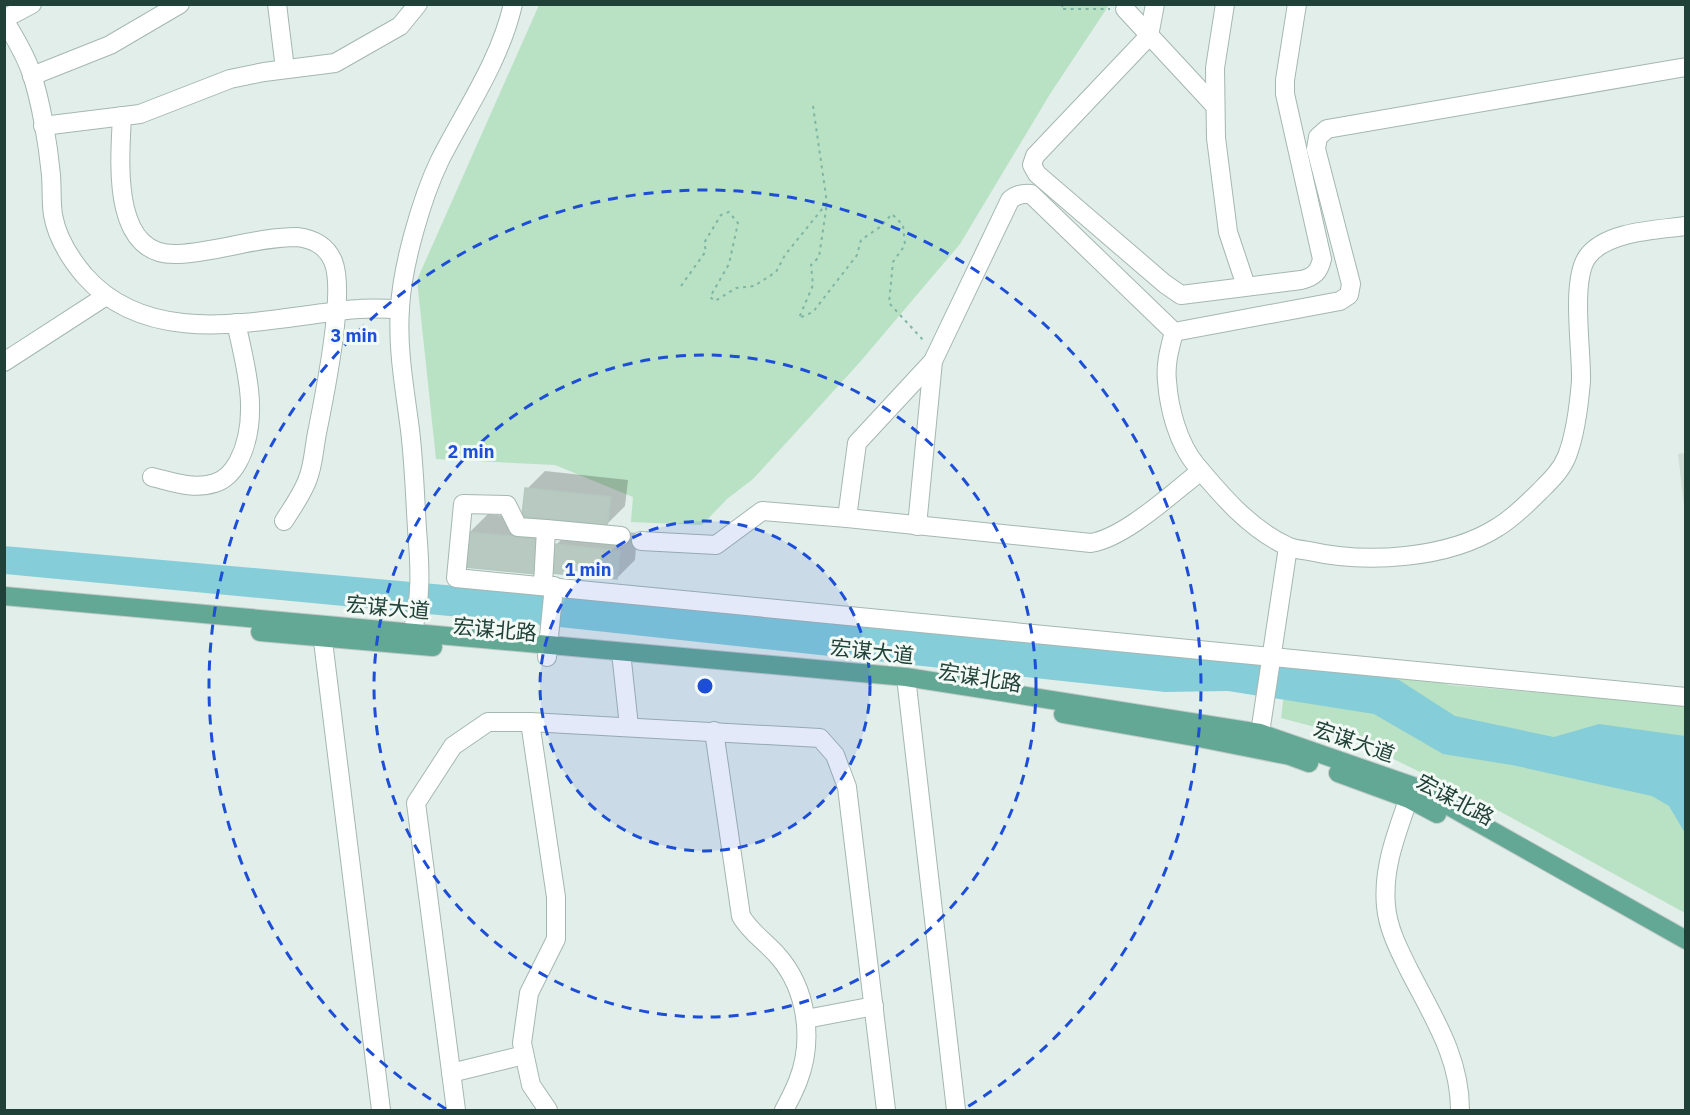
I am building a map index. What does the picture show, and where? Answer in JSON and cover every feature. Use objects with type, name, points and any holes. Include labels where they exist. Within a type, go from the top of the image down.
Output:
[{"type":"main road","name":"宏谋大道","points":[[4,596],[321,632],[414,624],[548,651],[906,683],[1260,733],[1411,793],[1686,940]]},
{"type":"main road","name":"宏谋北路","points":[[4,608],[548,651]]},
{"type":"main road","name":"宏谋北路","points":[[906,683],[994,702],[1290,756],[1411,793],[1686,952]]},
{"type":"street","points":[[32,4],[4,19],[16,39],[32,76],[51,174],[56,229],[71,258],[96,288],[127,309],[166,322],[197,325],[358,309],[400,309]]},
{"type":"street","points":[[32,76],[110,45],[180,4]]},
{"type":"street","points":[[277,4],[285,69]]},
{"type":"street","points":[[43,126],[140,114],[230,79],[285,69],[319,66],[344,60],[400,26],[418,4]]},
{"type":"street","points":[[414,624],[420,580],[412,447],[402,371],[400,309],[403,281],[426,195],[439,162],[496,54],[508,25],[513,4]]},
{"type":"street","points":[[1155,4],[1149,36],[1035,156],[1032,165],[1034,171],[1165,284],[1181,295],[1311,278],[1318,272],[1322,259],[1285,94],[1285,80],[1297,4]]},
{"type":"street","points":[[1225,4],[1215,68],[1216,138],[1228,232],[1246,286]]},
{"type":"street","points":[[1125,9],[1215,106]]},
{"type":"street","points":[[1174,332],[1340,301],[1349,296],[1352,284],[1316,149],[1318,137],[1322,132],[1339,127],[1686,67]]},
{"type":"street","points":[[122,116],[120,154],[122,200],[127,218],[140,239],[156,250],[177,255],[288,237],[307,238],[320,244],[334,263],[338,290],[325,399],[308,480],[284,521]]},
{"type":"street","points":[[847,518],[857,443],[934,358],[1010,200],[1025,193],[1031,194],[1174,332]]},
{"type":"street","points":[[1174,332],[1168,352],[1166,380],[1182,442],[1201,471],[1249,522],[1288,547],[1329,556],[1366,559],[1411,556],[1472,540],[1498,528],[1557,474],[1567,457],[1575,432],[1581,380],[1580,274],[1588,255],[1599,246],[1618,237],[1686,226]]},
{"type":"street","points":[[4,362],[106,296]]},
{"type":"street","points":[[152,477],[189,486],[204,485],[217,483],[235,468],[248,440],[251,409],[236,322]]},
{"type":"street","points":[[917,526],[934,358]]},
{"type":"street","points":[[641,541],[716,545],[762,511],[1074,543],[1100,542],[1124,531],[1201,471]]},
{"type":"street","points":[[621,536],[518,526],[507,506],[463,504],[456,578],[1686,697]]},
{"type":"street","points":[[546,529],[549,586],[548,651]]},
{"type":"street","points":[[1260,733],[1288,547]]},
{"type":"street","points":[[321,632],[381,1110]]},
{"type":"street","points":[[622,658],[629,726]]},
{"type":"street","points":[[906,683],[956,1110]]},
{"type":"street","points":[[456,1110],[416,803],[453,746],[488,722],[714,730],[820,738],[835,755],[848,788],[886,1110]]},
{"type":"street","points":[[530,722],[556,897],[556,939],[529,993],[522,1043],[531,1085],[548,1110]]},
{"type":"street","points":[[714,730],[741,916],[746,925],[787,966],[802,997],[806,1019],[802,1064],[798,1080],[784,1110]]},
{"type":"street","points":[[1411,793],[1387,868],[1386,907],[1393,936],[1451,1052],[1459,1081],[1460,1110]]},
{"type":"street","points":[[806,1019],[874,1006]]},
{"type":"street","points":[[451,1073],[524,1054]]},
{"type":"path","points":[[1063,4],[1061,9],[1125,9]]},
{"type":"path","points":[[813,106],[827,203],[819,256],[811,265],[813,285],[799,318],[813,312],[857,255],[861,240],[880,227],[892,214],[903,225],[905,245],[893,262],[889,303],[934,358]]},
{"type":"path","points":[[681,286],[706,251],[704,243],[722,215],[729,212],[738,223],[729,264],[710,297],[715,301],[736,288],[754,286],[776,272],[791,247],[827,203]]},
{"type":"shaded area","points":[[1686,453],[1685,515],[1678,454]]},
{"type":"green space","points":[[539,4],[1109,5],[1050,94],[960,244],[860,362],[753,479],[727,499],[702,525],[631,522],[633,497],[555,465],[436,459],[417,280]]},
{"type":"green space","points":[[1289,652],[1429,677],[1449,685],[1685,705],[1685,913],[1503,813],[1345,735],[1281,718]]},
{"type":"water","points":[[4,546],[1319,662],[1399,680],[1455,716],[1554,737],[1599,724],[1685,736],[1685,833],[1669,806],[1652,796],[1512,765],[1443,754],[1374,714],[1228,691],[1165,692],[513,622],[5,574]]},
{"type":"building","points":[[525,488],[611,497],[607,526],[522,516]]},
{"type":"building","points":[[469,532],[540,539],[536,574],[465,567]]},
{"type":"building","points":[[554,544],[620,551],[617,579],[552,573]]}]
